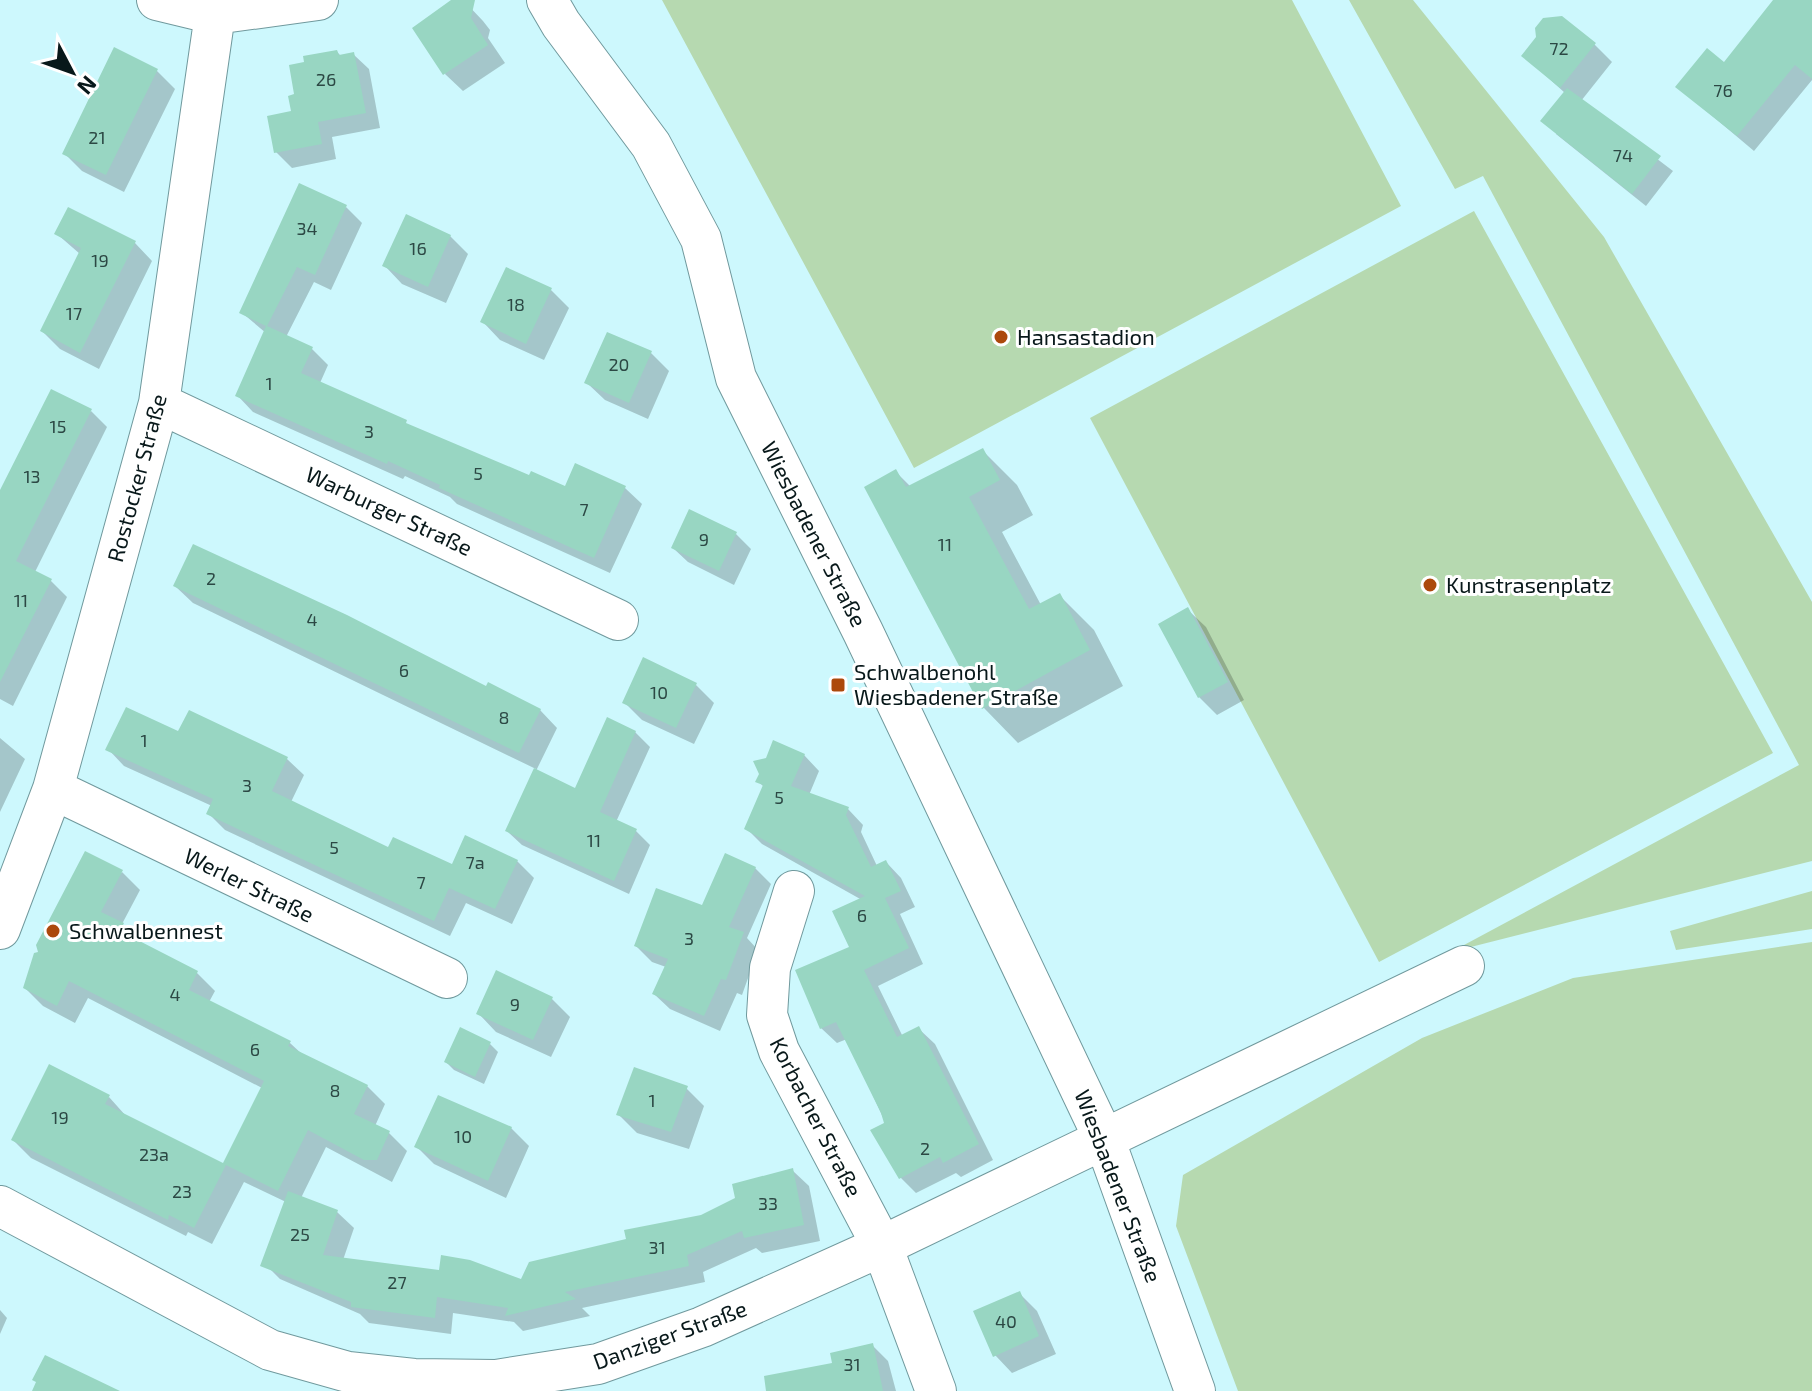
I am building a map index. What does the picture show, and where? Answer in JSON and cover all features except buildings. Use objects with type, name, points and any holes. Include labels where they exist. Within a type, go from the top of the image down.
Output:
[{"type":"street","points":[[157,0],[215,14],[318,0]]},
{"type":"street","name":"Wiesbadener Straße","points":[[547,0],[561,24],[651,145],[701,239],[736,378],[863,632],[1105,1141],[1195,1391]]},
{"type":"street","name":"Rostocker Straße","points":[[0,929],[53,789],[159,403],[215,14]]},
{"type":"street","name":"Warburger Straße","points":[[159,403],[618,620]]},
{"type":"street","name":"Werler Straße","points":[[53,789],[447,978]]},
{"type":"street","name":"Korbacher Straße","points":[[794,891],[770,968],[767,1015],[779,1051],[882,1246],[936,1391]]},
{"type":"street","name":"Danziger Straße","points":[[0,1206],[270,1350],[348,1372],[414,1379],[496,1380],[598,1364],[702,1327],[882,1246],[1464,966]]},
{"type":"green space","name":"Hansastadion","points":[[662,0],[1292,0],[1401,206],[914,468]]},
{"type":"green space","points":[[1349,0],[1413,0],[1604,237],[1812,602],[1812,861],[1451,952],[1799,765],[1483,176],[1455,189]]},
{"type":"green space","name":"Kunstrasenplatz","points":[[1474,211],[1773,753],[1379,962],[1090,418]]},
{"type":"green space","points":[[1812,891],[1812,929],[1676,950],[1670,931]]},
{"type":"green space","points":[[1812,942],[1812,1391],[1238,1391],[1176,1226],[1183,1175],[1422,1038],[1573,978]]},
{"type":"place","name":"Hansastadion","points":[[1001,337]]},
{"type":"place","name":"Kunstrasenplatz","points":[[1430,585]]},
{"type":"place","name":"Schwalbenohl Wiesbadener Straße","points":[[838,685]]},
{"type":"place","name":"Schwalbennest","points":[[53,931]]}]
